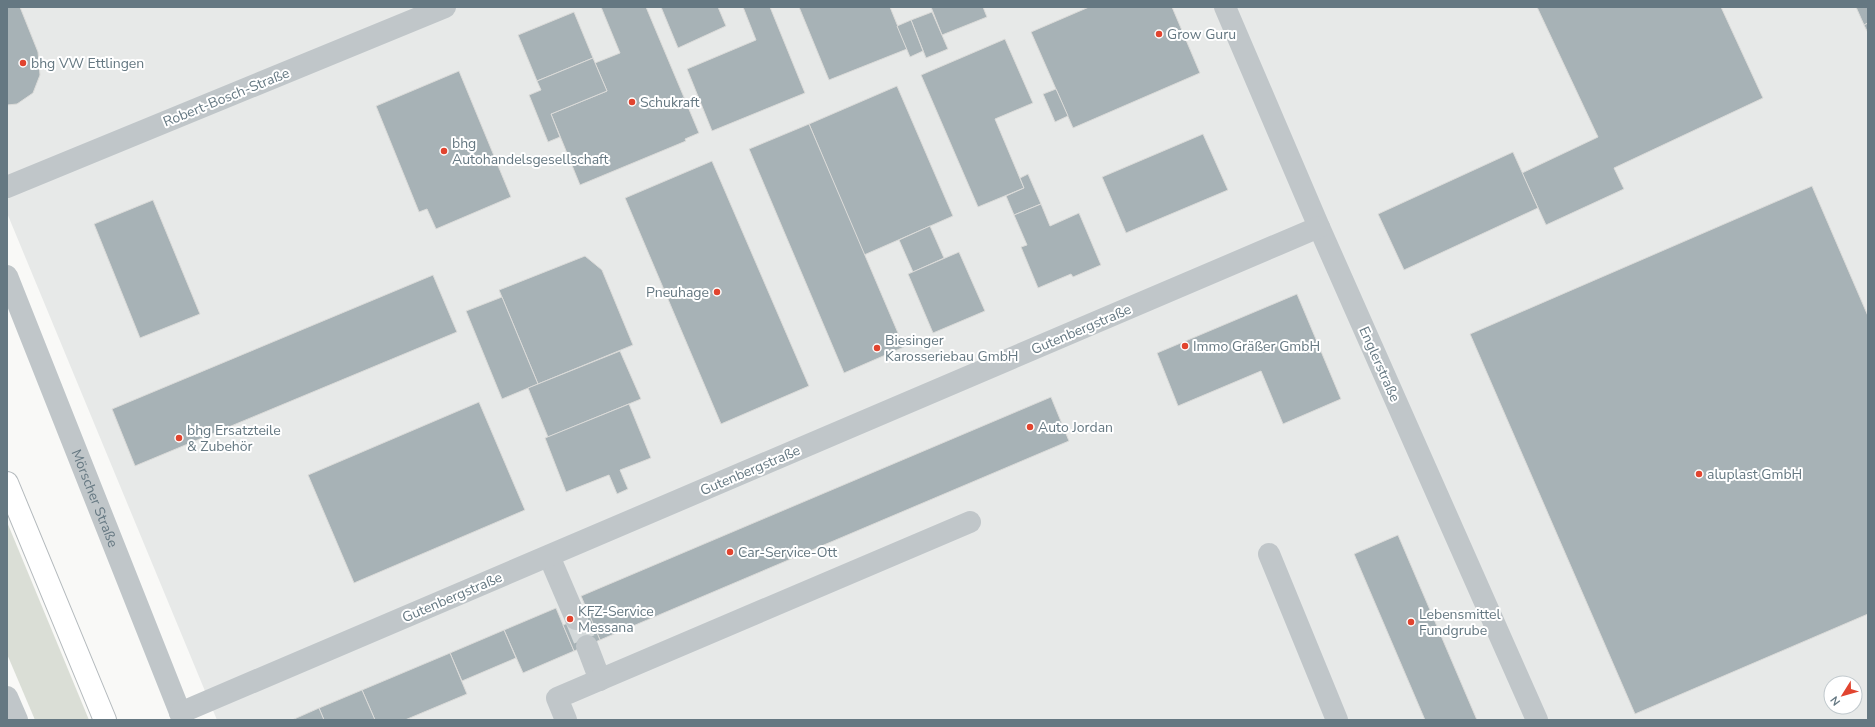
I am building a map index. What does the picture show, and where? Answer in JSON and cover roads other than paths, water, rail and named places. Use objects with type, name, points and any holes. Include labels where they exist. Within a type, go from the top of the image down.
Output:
[{"type":"main road","points":[[7,483],[105,720]]},
{"type":"street","name":"Robert-Bosch-Straße","points":[[7,187],[445,7]]},
{"type":"street","name":"Englerstraße","points":[[1225,7],[1319,227],[1537,720]]},
{"type":"street","name":"Gutenbergstraße","points":[[181,717],[549,556],[1319,227]]},
{"type":"street","name":"Mörscher Straße","points":[[7,276],[181,717]]},
{"type":"street","points":[[566,720],[557,698],[970,522]]},
{"type":"street","points":[[1269,554],[1337,720]]},
{"type":"street","points":[[549,556],[576,619]]},
{"type":"street","points":[[587,646],[600,680]]},
{"type":"street","points":[[7,697],[17,720]]},
{"type":"tunnel","points":[[576,619],[587,646]]},
{"type":"place","name":"Grow Guru","points":[[1159,34]]},
{"type":"place","name":"bhg VW Ettlingen","points":[[23,63]]},
{"type":"place","name":"Schukraft","points":[[632,102]]},
{"type":"place","name":"bhg Autohandelsgesellschaft","points":[[444,151]]},
{"type":"place","name":"Pneuhage","points":[[717,292]]},
{"type":"place","name":"Immo Gräßer GmbH","points":[[1185,346]]},
{"type":"place","name":"Biesinger Karosseriebau GmbH","points":[[877,348]]},
{"type":"place","name":"Auto Jordan","points":[[1030,427]]},
{"type":"place","name":"bhg Ersatzteile & Zubehör","points":[[179,438]]},
{"type":"place","name":"aluplast GmbH","points":[[1699,474]]},
{"type":"place","name":"Car-Service-Ott","points":[[730,552]]},
{"type":"place","name":"KFZ-Service Messana","points":[[570,619]]},
{"type":"place","name":"Lebensmittel Fundgrube","points":[[1411,622]]}]
